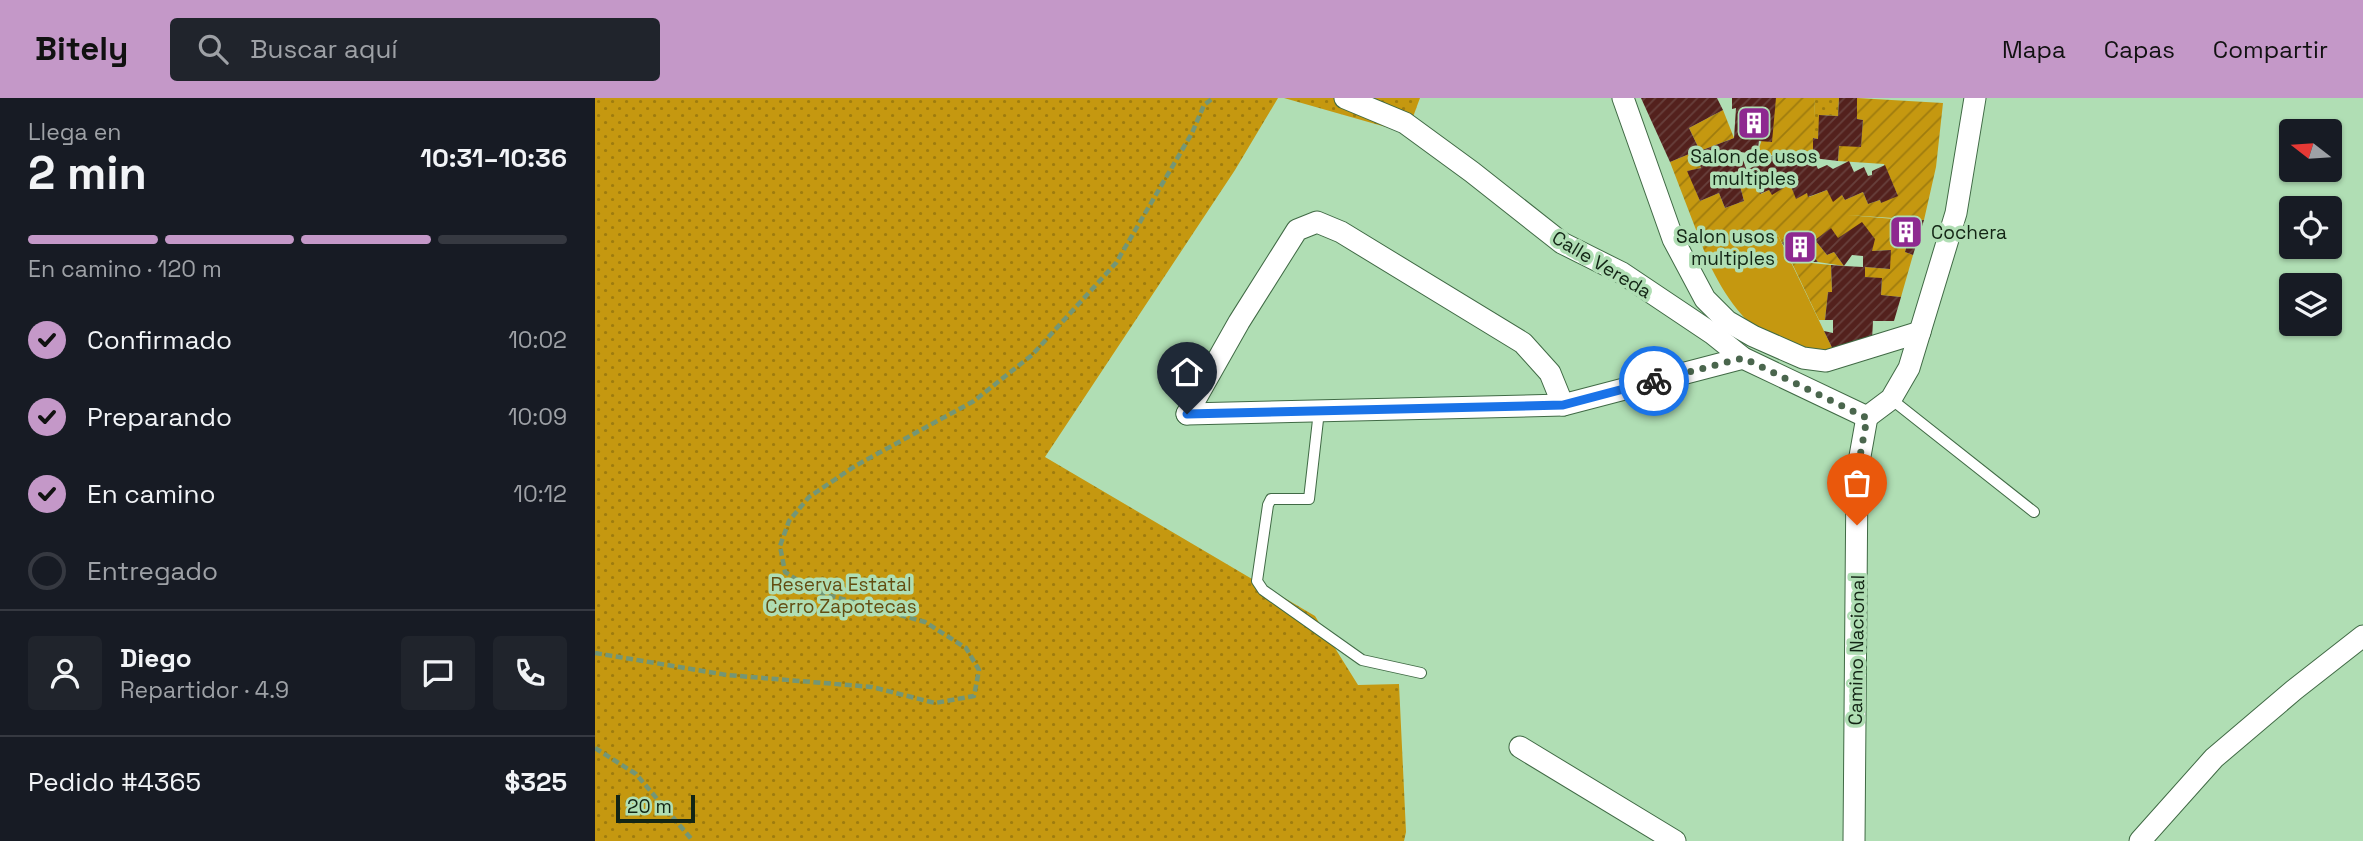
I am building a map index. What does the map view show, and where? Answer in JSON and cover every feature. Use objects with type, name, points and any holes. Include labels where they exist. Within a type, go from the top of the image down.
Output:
[{"type":"street","name":"Calle Vereda","points":[[1345,98],[1405,123],[1562,243],[1622,273],[1713,334],[1743,358],[1867,418]]},
{"type":"street","points":[[1623,98],[1673,239],[1705,299],[1727,321],[1753,336],[1803,358],[1825,360],[1920,332]]},
{"type":"street","points":[[1867,418],[1891,399],[1909,368],[1956,214],[1975,98]]},
{"type":"street","points":[[1563,405],[1550,373],[1523,343],[1341,232],[1317,222],[1297,230],[1239,322],[1187,414],[1563,405],[1743,358]]},
{"type":"street","name":"Camino Nacional","points":[[1854,841],[1857,473],[1867,418]]},
{"type":"street","points":[[2140,841],[2214,758],[2363,636]]},
{"type":"street","points":[[1520,747],[1675,841]]},
{"type":"lane","points":[[1891,399],[2034,512]]},
{"type":"lane","points":[[1319,411],[1309,499],[1271,499],[1258,581],[1263,590],[1362,660],[1421,673]]},
{"type":"path","points":[[595,653],[727,675],[872,687],[935,703],[974,695],[979,670],[966,648],[925,622],[814,591],[785,572],[779,546],[789,521],[809,497],[843,473],[974,401],[1033,355],[1116,263],[1192,133],[1204,105],[1213,98]]},
{"type":"path","points":[[595,748],[636,774],[692,841]]},
{"type":"green space","name":"Reserva Estatal Cerro Zapotecas","points":[[595,98],[1278,98],[1235,170],[1045,457],[1315,616],[1358,685],[1399,684],[1406,832],[1404,841],[595,841]]},
{"type":"green space","points":[[1284,98],[1420,98],[1407,133]]},
{"type":"green space","points":[[1776,98],[1815,98],[1813,158],[1757,154]]},
{"type":"green space","points":[[1815,98],[1839,98],[1838,116],[1820,115],[1818,139],[1813,138]]},
{"type":"green space","points":[[1857,98],[1943,103],[1936,167],[1924,220],[1847,215],[1894,219],[1891,243],[1907,244],[1905,252],[1913,255],[1901,297],[1881,295],[1882,279],[1865,277],[1865,267],[1890,269],[1890,250],[1872,251],[1838,238],[1815,240],[1827,255],[1834,252],[1844,266],[1818,262],[1794,232],[1782,243],[1776,231],[1708,261],[1670,162],[1694,152],[1701,168],[1688,171],[1700,201],[1719,193],[1725,208],[1744,201],[1740,186],[1753,178],[1761,194],[1769,190],[1772,194],[1790,184],[1796,198],[1807,193],[1809,197],[1827,190],[1842,195],[1845,200],[1863,192],[1868,204],[1880,200],[1881,203],[1897,194],[1884,164],[1838,161],[1839,146],[1861,145],[1863,120],[1857,119]]},
{"type":"green space","points":[[1723,110],[1734,138],[1700,151],[1689,128]]},
{"type":"green space","points":[[1776,231],[1836,356],[1792,349],[1764,335],[1731,302],[1708,261]]},
{"type":"green space","points":[[1791,261],[1831,265],[1832,292],[1828,292],[1825,320],[1819,320]]},
{"type":"building","points":[[1641,98],[1717,98],[1723,110],[1689,128],[1700,151],[1734,138],[1736,108],[1732,109],[1732,98],[1776,98],[1772,142],[1759,141],[1757,154],[1740,152],[1750,179],[1740,186],[1744,201],[1725,208],[1719,193],[1700,201],[1687,171],[1701,168],[1694,152],[1670,162]]},
{"type":"building","points":[[1839,98],[1857,98],[1857,119],[1863,120],[1861,147],[1839,146],[1838,161],[1813,158],[1813,138],[1818,139],[1819,115],[1838,116]]},
{"type":"building","points":[[1777,153],[1782,166],[1796,158],[1798,161],[1813,158],[1818,169],[1827,165],[1833,169],[1849,161],[1854,172],[1864,167],[1868,176],[1885,165],[1898,196],[1881,203],[1880,200],[1868,204],[1863,192],[1845,200],[1842,195],[1833,202],[1827,190],[1808,197],[1807,193],[1796,199],[1790,184],[1772,195],[1769,190],[1760,194],[1749,169]]},
{"type":"building","name":"Cochera","points":[[1894,219],[1924,220],[1913,255],[1905,252],[1907,244],[1891,244]]},
{"type":"building","points":[[1862,222],[1875,239],[1872,251],[1891,250],[1890,269],[1865,267],[1865,277],[1882,278],[1881,295],[1901,297],[1894,321],[1873,321],[1872,340],[1836,356],[1824,331],[1833,333],[1833,320],[1825,320],[1828,292],[1832,292],[1831,265],[1844,266],[1834,252],[1827,255],[1815,240],[1831,228],[1838,238]],"holes":[[[1852,255],[1863,256],[1863,267],[1844,266]]]},
{"type":"building","name":"Salon usos multiples","points":[[1794,232],[1818,262],[1807,262],[1792,245],[1787,250],[1782,243]]},
{"type":"way so far","points":[[1654,381],[1743,358],[1867,418],[1857,473],[1857,525]]},
{"type":"place","name":"Salon de usos multiples","points":[[1754,123]]},
{"type":"place","name":"Cochera","points":[[1906,232]]},
{"type":"place","name":"Salon usos multiples","points":[[1800,247]]},
{"type":"route","points":[[1187,414],[1563,405],[1654,381]]}]
